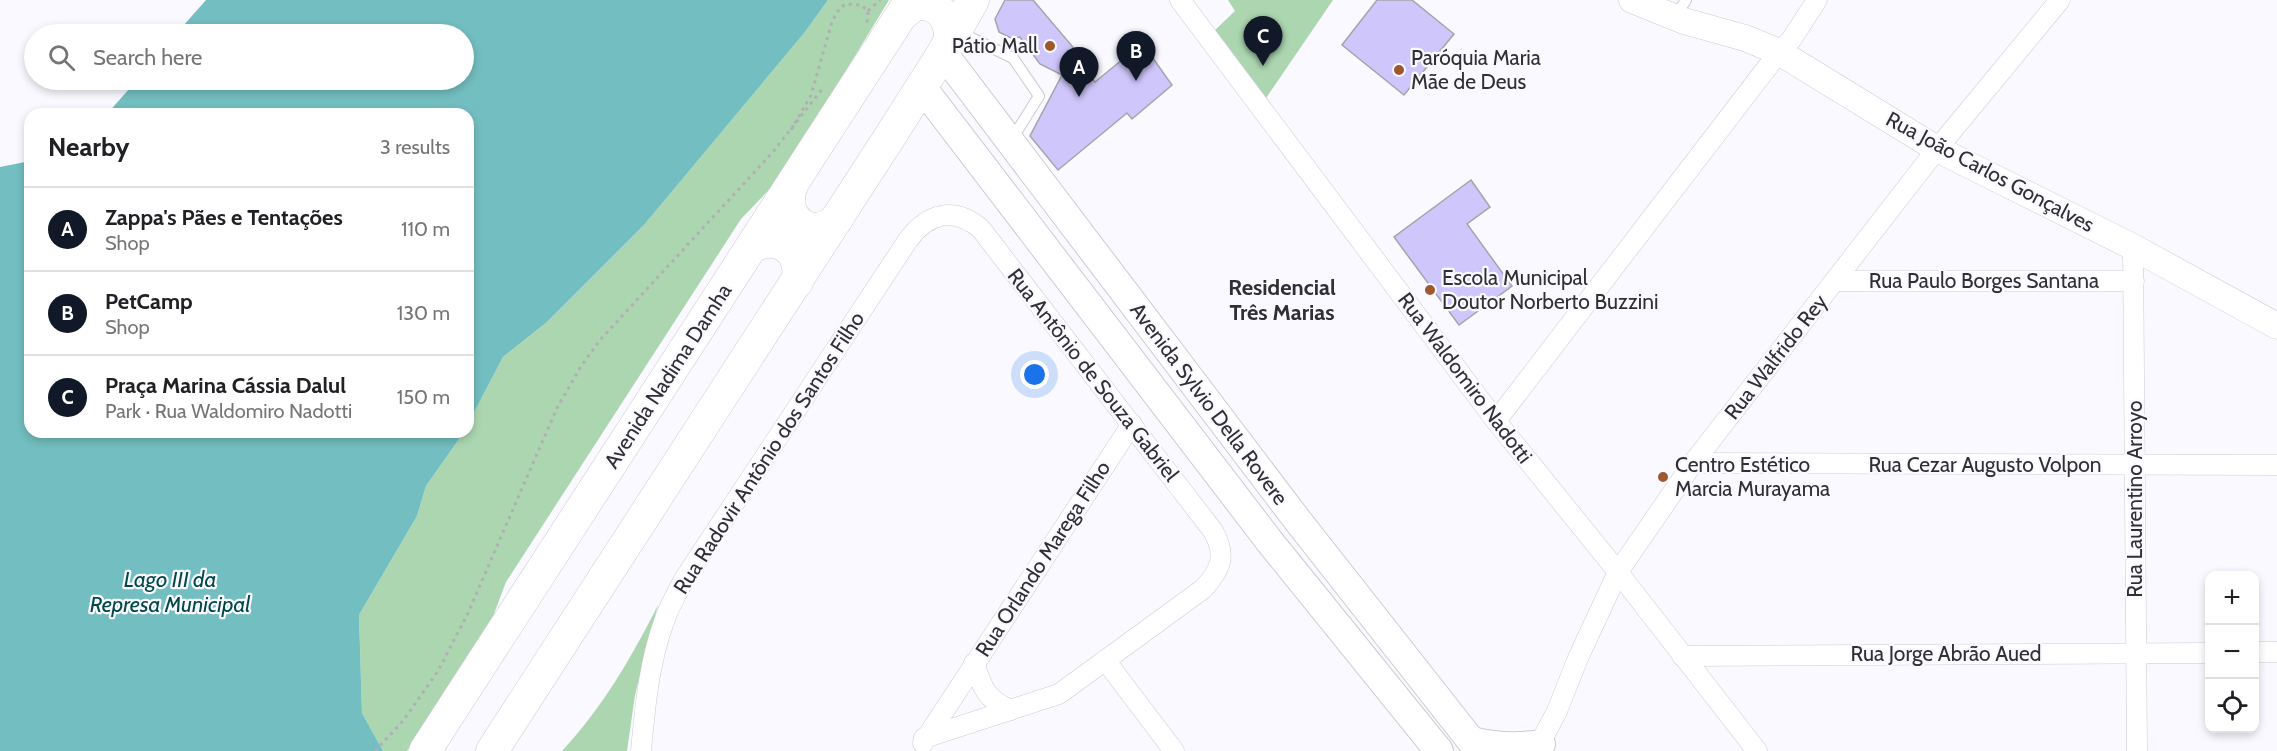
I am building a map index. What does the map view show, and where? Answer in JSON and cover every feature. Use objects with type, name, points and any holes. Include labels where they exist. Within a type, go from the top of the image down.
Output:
[{"type":"main road","points":[[492,751],[922,87],[973,0]]},
{"type":"main road","points":[[899,4],[927,4],[939,9],[947,19],[950,31],[949,41]]},
{"type":"main road","name":"Avenida Nadima Damha","points":[[425,751],[792,185],[899,4]]},
{"type":"main road","name":"Avenida Sylvio Della Rovere","points":[[949,41],[1010,142],[1298,521],[1475,746]]},
{"type":"main road","name":"Avenida Sylvio Della Rovere","points":[[922,87],[1270,542],[1439,751]]},
{"type":"main road","points":[[982,164],[1010,142]]},
{"type":"main road","points":[[792,185],[788,201],[793,217],[799,223],[819,229],[832,224],[837,219]]},
{"type":"main road","points":[[753,246],[775,242],[789,249],[799,267],[797,282]]},
{"type":"main road","points":[[1270,542],[1298,521]]},
{"type":"main road","points":[[1475,746],[1539,749]]},
{"type":"street","name":"Rua Waldomiro Nadotti","points":[[1180,0],[1496,421],[1618,572],[1757,751]]},
{"type":"street","name":"Rua João Carlos Gonçalves","points":[[1632,0],[1680,9],[1779,52],[1937,149],[2133,247],[2277,326]]},
{"type":"street","points":[[1496,421],[1779,52],[1791,40],[1817,0]]},
{"type":"street","name":"Rua Walfrido Rey","points":[[1539,749],[1618,572],[1693,463],[1937,149],[2060,0]]},
{"type":"street","name":"Rua Antônio de Souza Gabriel","points":[[939,216],[955,215],[969,219],[981,229],[1214,531],[1219,541],[1221,563],[1217,573],[1203,589],[1105,660]]},
{"type":"street","name":"Rua Radovir Antônio dos Santos Filho","points":[[641,751],[650,674],[658,641],[665,618],[683,581],[908,240],[926,220],[939,216]]},
{"type":"street","name":"Rua Laurentino Arroyo","points":[[2133,247],[2137,751]]},
{"type":"street","name":"Rua Paulo Borges Santana","points":[[1835,281],[2133,281]]},
{"type":"street","name":"Rua Orlando Marega Filho","points":[[922,745],[1132,424]]},
{"type":"street","name":"Rua Cezar Augusto Volpon","points":[[1693,463],[2277,465]]},
{"type":"street","points":[[2259,652],[2277,652]]},
{"type":"street","name":"Rua Jorge Abrão Aued","points":[[1682,656],[2205,653]]},
{"type":"street","points":[[922,745],[1059,694],[1105,660],[1174,751]]},
{"type":"street","name":"Rua Orlando Marega Filho","points":[[974,663],[985,692],[998,705],[1011,710]]},
{"type":"lane","points":[[949,41],[1013,58],[1039,96],[1010,142]]},
{"type":"path","points":[[791,130],[812,95],[832,22],[837,12],[845,4],[852,3],[861,5],[868,11]]},
{"type":"path","points":[[868,11],[899,4]]},
{"type":"path","points":[[861,31],[867,23],[868,11]]},
{"type":"path","points":[[375,751],[403,721],[438,671],[468,613],[557,408],[580,368],[600,340],[667,270],[791,130],[827,84]]},
{"type":"green space","points":[[828,0],[889,0],[782,176],[741,219],[506,582],[489,627],[407,751],[383,751],[362,713],[359,615],[417,516],[426,486],[460,438],[474,438],[474,413],[503,357],[547,322],[644,225],[805,32]]},
{"type":"green space","points":[[1228,0],[1333,0],[1264,101],[1214,31],[1235,11]]},
{"type":"green space","points":[[658,605],[635,695],[627,751],[562,751],[615,681]]},
{"type":"water","points":[[206,0],[828,0],[805,32],[644,225],[547,322],[503,357],[474,413],[474,108],[112,108],[128,90],[474,90],[474,24],[185,24]]},
{"type":"water","name":"Lago III da Represa Municipal","points":[[24,162],[24,438],[460,438],[426,486],[417,516],[359,615],[362,713],[383,751],[0,751],[0,167]]},
{"type":"building","points":[[1005,0],[1033,0],[1083,59],[1081,63],[1095,82],[1134,50],[1150,54],[1172,85],[1132,119],[1127,113],[1058,170],[1030,136],[1062,75],[1040,64],[1020,37],[1011,38],[999,32],[995,19]]},
{"type":"building","name":"Paróquia Maria Mãe de Deus","points":[[1377,0],[1412,0],[1454,34],[1404,95],[1342,45]]},
{"type":"building","name":"Escola Municipal Doutor Norberto Buzzini","points":[[1471,180],[1490,207],[1467,224],[1512,286],[1459,325],[1394,237]]},
{"type":"place","name":"Pátio Mall","points":[[1050,46]]},
{"type":"place","name":"Praça Marina Cássia Dalul","points":[[1263,66]]},
{"type":"place","name":"Paróquia Maria Mãe de Deus","points":[[1399,70]]},
{"type":"place","name":"PetCamp","points":[[1136,81]]},
{"type":"place","name":"Zappa's Pães e Tentações","points":[[1079,97]]},
{"type":"place","name":"Escola Municipal Doutor Norberto Buzzini","points":[[1430,290]]},
{"type":"place","name":"Centro Estético Marcia Murayama","points":[[1663,477]]},
{"type":"district","name":"Residencial Três Marias","points":[[1282,300]]}]
